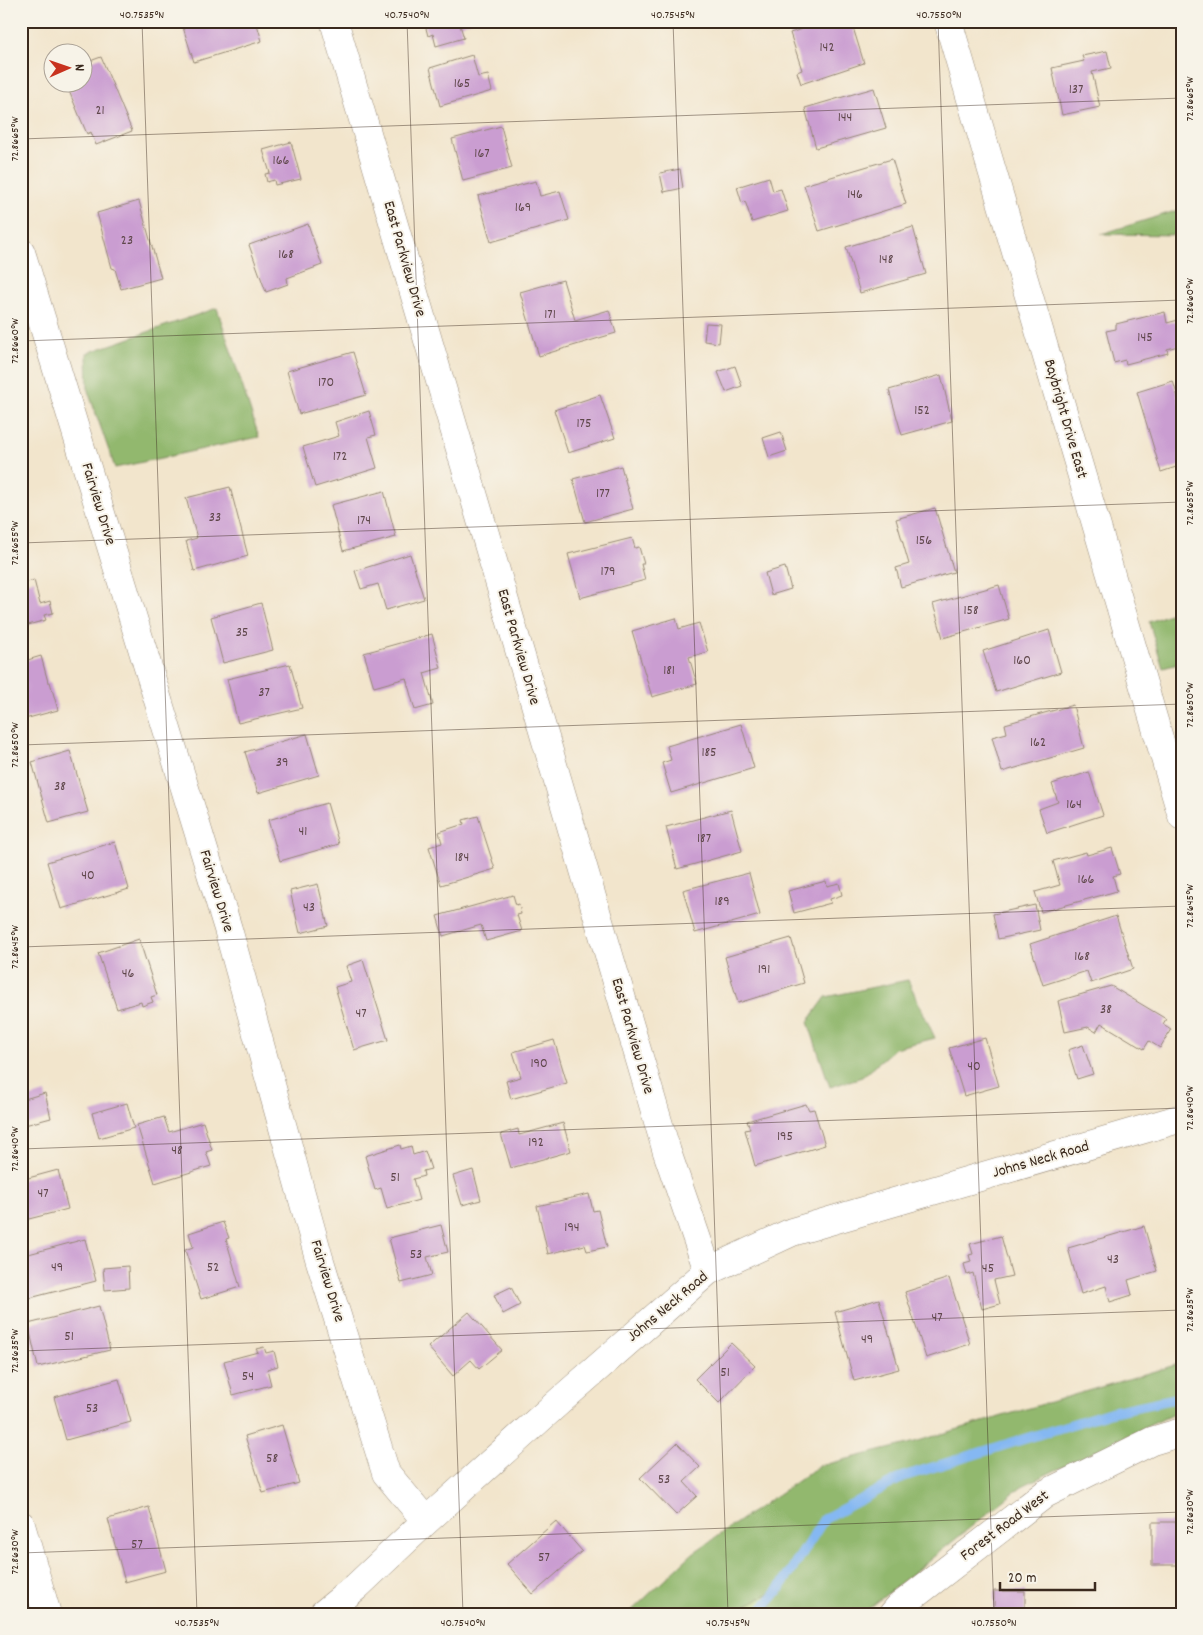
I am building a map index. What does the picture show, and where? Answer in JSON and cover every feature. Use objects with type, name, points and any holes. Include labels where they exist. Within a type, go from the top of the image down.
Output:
[{"type":"street","name":"East Parkview Drive","points":[[334,21],[667,1152],[708,1271]]},
{"type":"street","name":"Baybright Drive East","points":[[948,21],[1182,816]]},
{"type":"street","name":"Fairview Drive","points":[[21,252],[225,920],[319,1258],[386,1473],[426,1521]]},
{"type":"street","name":"Johns Neck Road","points":[[323,1614],[356,1587],[426,1521],[708,1271],[792,1232],[1182,1118]]},
{"type":"street","name":"Forest Road West","points":[[893,1614],[899,1607],[1045,1494],[1152,1440],[1182,1432]]},
{"type":"street","points":[[21,1525],[47,1614]]},
{"type":"green space","points":[[1182,209],[1182,235],[1101,234]]},
{"type":"green space","points":[[217,308],[259,437],[115,468],[88,391],[87,353]]},
{"type":"green space","points":[[1182,609],[1182,663],[1163,668],[1149,622]]},
{"type":"green space","points":[[908,980],[935,1038],[895,1048],[862,1077],[830,1087],[808,1022],[826,997]]},
{"type":"green space","points":[[1182,1363],[1182,1410],[1022,1486],[862,1614],[769,1614],[779,1588],[730,1614],[628,1614],[693,1553],[819,1466],[908,1444]]},
{"type":"green space","points":[[780,1588],[769,1614],[730,1614]]},
{"type":"building","points":[[181,21],[256,21],[262,41],[194,62]]},
{"type":"building","points":[[424,21],[471,22],[460,25],[464,38],[436,46],[433,34],[428,36]]},
{"type":"building","points":[[825,21],[851,21],[864,63],[801,84],[797,72],[802,70],[790,33]]},
{"type":"building","points":[[1107,51],[1111,68],[1092,72],[1100,107],[1062,115],[1052,68],[1084,61],[1082,56]]},
{"type":"building","points":[[472,55],[478,77],[488,75],[492,91],[440,106],[430,68]]},
{"type":"building","points":[[101,57],[132,131],[96,145],[91,132],[87,134],[69,92],[92,92],[92,60]]},
{"type":"building","points":[[874,88],[886,128],[816,148],[805,108]]},
{"type":"building","points":[[501,126],[512,168],[463,181],[452,139]]},
{"type":"building","points":[[291,142],[301,179],[275,185],[274,180],[267,182],[265,174],[270,173],[263,150]]},
{"type":"building","points":[[892,159],[906,204],[819,231],[804,185]]},
{"type":"building","points":[[680,169],[683,188],[664,192],[660,173]]},
{"type":"building","points":[[769,177],[773,191],[781,189],[788,211],[752,222],[745,201],[742,203],[737,187]]},
{"type":"building","points":[[536,181],[540,196],[560,191],[569,220],[491,242],[478,196]]},
{"type":"building","points":[[139,201],[161,278],[121,289],[115,269],[112,268],[97,213]]},
{"type":"building","points":[[308,224],[322,265],[287,278],[288,284],[266,292],[249,245]]},
{"type":"building","points":[[913,227],[926,274],[860,293],[846,247]]},
{"type":"building","points":[[563,280],[575,320],[609,310],[616,333],[539,356],[520,292]]},
{"type":"building","points":[[1165,312],[1167,323],[1182,319],[1182,345],[1167,349],[1168,353],[1126,364],[1125,360],[1114,363],[1106,331],[1116,329],[1116,324]]},
{"type":"building","points":[[706,323],[721,324],[719,343],[704,341]]},
{"type":"building","points":[[353,352],[366,395],[299,414],[287,371]]},
{"type":"building","points":[[735,366],[742,386],[726,392],[718,372]]},
{"type":"building","points":[[941,375],[952,421],[902,435],[889,390]]},
{"type":"building","points":[[1173,381],[1182,411],[1182,465],[1161,472],[1137,392]]},
{"type":"building","points":[[600,395],[615,438],[568,453],[554,410]]},
{"type":"building","points":[[369,411],[376,435],[368,437],[377,468],[315,487],[303,447],[339,436],[335,422]]},
{"type":"building","points":[[781,432],[787,451],[769,457],[763,438]]},
{"type":"building","points":[[621,466],[633,509],[585,522],[573,479]]},
{"type":"building","points":[[230,487],[248,556],[194,571],[186,541],[197,538],[186,498]]},
{"type":"building","points":[[384,491],[396,537],[343,551],[331,505]]},
{"type":"building","points":[[935,508],[954,572],[901,587],[896,568],[909,564],[896,519]]},
{"type":"building","points":[[632,538],[635,548],[639,547],[644,564],[641,564],[645,580],[580,598],[568,554]]},
{"type":"building","points":[[410,554],[424,599],[386,610],[378,584],[361,589],[355,571]]},
{"type":"building","points":[[785,567],[791,589],[771,595],[765,573]]},
{"type":"building","points":[[34,580],[40,604],[50,601],[53,613],[44,615],[46,620],[21,627],[21,584]]},
{"type":"building","points":[[999,585],[1009,619],[943,638],[933,604]]},
{"type":"building","points":[[261,603],[273,650],[223,663],[211,617]]},
{"type":"building","points":[[676,618],[679,629],[699,623],[708,652],[689,657],[697,684],[652,697],[632,631]]},
{"type":"building","points":[[1049,630],[1061,672],[996,692],[983,651]]},
{"type":"building","points":[[432,634],[441,668],[424,673],[433,705],[415,710],[406,678],[374,687],[364,653]]},
{"type":"building","points":[[41,656],[58,710],[21,720],[21,662]]},
{"type":"building","points":[[290,664],[302,708],[238,723],[227,679]]},
{"type":"building","points":[[1073,705],[1084,748],[1002,772],[992,737],[1007,733],[1005,724]]},
{"type":"building","points":[[741,724],[754,768],[671,793],[662,763],[671,760],[667,746]]},
{"type":"building","points":[[307,734],[319,775],[258,793],[245,752]]},
{"type":"building","points":[[70,751],[88,812],[49,823],[32,762]]},
{"type":"building","points":[[1089,772],[1103,815],[1047,833],[1039,809],[1058,802],[1052,784]]},
{"type":"building","points":[[327,803],[339,844],[280,861],[268,820]]},
{"type":"building","points":[[731,810],[742,851],[677,869],[666,827]]},
{"type":"building","points":[[478,816],[495,869],[441,885],[429,847],[442,843],[439,832],[464,824],[463,820]]},
{"type":"building","points":[[115,842],[129,889],[61,909],[47,862]]},
{"type":"building","points":[[1112,848],[1120,874],[1113,876],[1117,891],[1041,912],[1035,892],[1060,885],[1053,861],[1086,852],[1087,855]]},
{"type":"building","points":[[749,873],[760,915],[695,933],[683,890]]},
{"type":"building","points":[[826,881],[827,886],[839,883],[842,895],[830,899],[831,903],[794,913],[788,891]]},
{"type":"building","points":[[318,884],[328,926],[300,933],[290,891]]},
{"type":"building","points":[[513,895],[516,905],[519,904],[521,914],[517,915],[522,931],[486,941],[481,925],[443,936],[437,916]]},
{"type":"building","points":[[1035,905],[1040,930],[998,939],[993,914]]},
{"type":"building","points":[[1116,916],[1133,969],[1091,983],[1087,971],[1043,985],[1030,944]]},
{"type":"building","points":[[791,938],[804,983],[738,1003],[725,957]]},
{"type":"building","points":[[139,939],[157,995],[151,997],[153,1002],[142,1006],[141,1002],[117,1009],[98,953]]},
{"type":"building","points":[[363,960],[388,1040],[354,1050],[335,987],[351,982],[346,966]]},
{"type":"building","points":[[1111,986],[1166,1019],[1163,1024],[1171,1029],[1160,1048],[1149,1041],[1144,1049],[1101,1023],[1096,1032],[1088,1027],[1065,1032],[1058,1001]]},
{"type":"building","points":[[985,1038],[999,1086],[964,1096],[949,1048]]},
{"type":"building","points":[[554,1040],[567,1083],[511,1099],[506,1081],[521,1077],[513,1052]]},
{"type":"building","points":[[1083,1045],[1093,1074],[1077,1079],[1068,1050]]},
{"type":"building","points":[[45,1093],[51,1118],[21,1126],[21,1100]]},
{"type":"building","points":[[127,1103],[134,1128],[99,1138],[92,1113]]},
{"type":"building","points":[[806,1104],[809,1110],[814,1109],[825,1145],[755,1166],[745,1130],[750,1129],[747,1121]]},
{"type":"building","points":[[164,1117],[169,1132],[203,1122],[212,1150],[206,1152],[211,1166],[155,1183],[137,1125]]},
{"type":"building","points":[[563,1123],[571,1151],[511,1168],[501,1134],[518,1129],[519,1135]]},
{"type":"building","points":[[400,1145],[401,1149],[411,1146],[413,1155],[425,1151],[431,1169],[423,1171],[424,1176],[413,1179],[419,1200],[387,1209],[381,1188],[375,1190],[365,1156]]},
{"type":"building","points":[[58,1170],[68,1209],[21,1221],[21,1180]]},
{"type":"building","points":[[473,1170],[481,1200],[462,1205],[453,1176]]},
{"type":"building","points":[[589,1194],[593,1211],[598,1210],[607,1247],[587,1251],[585,1245],[548,1254],[537,1206]]},
{"type":"building","points":[[223,1222],[229,1238],[226,1239],[240,1287],[201,1299],[185,1250],[193,1247],[189,1233]]},
{"type":"building","points":[[441,1225],[448,1252],[427,1257],[432,1275],[401,1283],[389,1238]]},
{"type":"building","points":[[1144,1226],[1157,1271],[1128,1280],[1132,1295],[1110,1302],[1106,1286],[1081,1294],[1068,1248]]},
{"type":"building","points":[[1001,1236],[1012,1276],[994,1280],[1000,1304],[982,1309],[973,1273],[967,1275],[964,1264],[971,1262],[969,1255],[973,1254],[970,1244]]},
{"type":"building","points":[[85,1239],[96,1281],[26,1299],[21,1280],[21,1256]]},
{"type":"building","points":[[128,1266],[129,1288],[105,1290],[103,1268]]},
{"type":"building","points":[[949,1278],[970,1344],[926,1358],[905,1292]]},
{"type":"building","points":[[511,1287],[520,1305],[503,1314],[494,1295]]},
{"type":"building","points":[[879,1299],[899,1369],[854,1381],[835,1312]]},
{"type":"building","points":[[99,1306],[110,1350],[38,1367],[28,1324]]},
{"type":"building","points":[[469,1312],[502,1350],[479,1369],[471,1360],[453,1376],[428,1347]]},
{"type":"building","points":[[731,1343],[755,1366],[719,1403],[695,1379]]},
{"type":"building","points":[[264,1347],[266,1353],[274,1351],[278,1366],[267,1369],[271,1385],[233,1395],[224,1361],[258,1352],[256,1349]]},
{"type":"building","points":[[119,1379],[131,1422],[66,1440],[54,1397]]},
{"type":"building","points":[[282,1425],[299,1483],[263,1493],[245,1436]]},
{"type":"building","points":[[677,1443],[700,1467],[684,1482],[697,1496],[676,1515],[640,1478]]},
{"type":"building","points":[[149,1507],[166,1571],[125,1582],[108,1519]]},
{"type":"building","points":[[556,1521],[582,1551],[533,1594],[507,1564]]},
{"type":"building","points":[[1152,1522],[1182,1522],[1182,1565],[1152,1565]]},
{"type":"building","points":[[994,1591],[1025,1591],[1025,1614],[994,1614]]},
{"type":"waterway","points":[[758,1614],[780,1588],[824,1519],[905,1476],[1111,1412],[1182,1397]]}]
